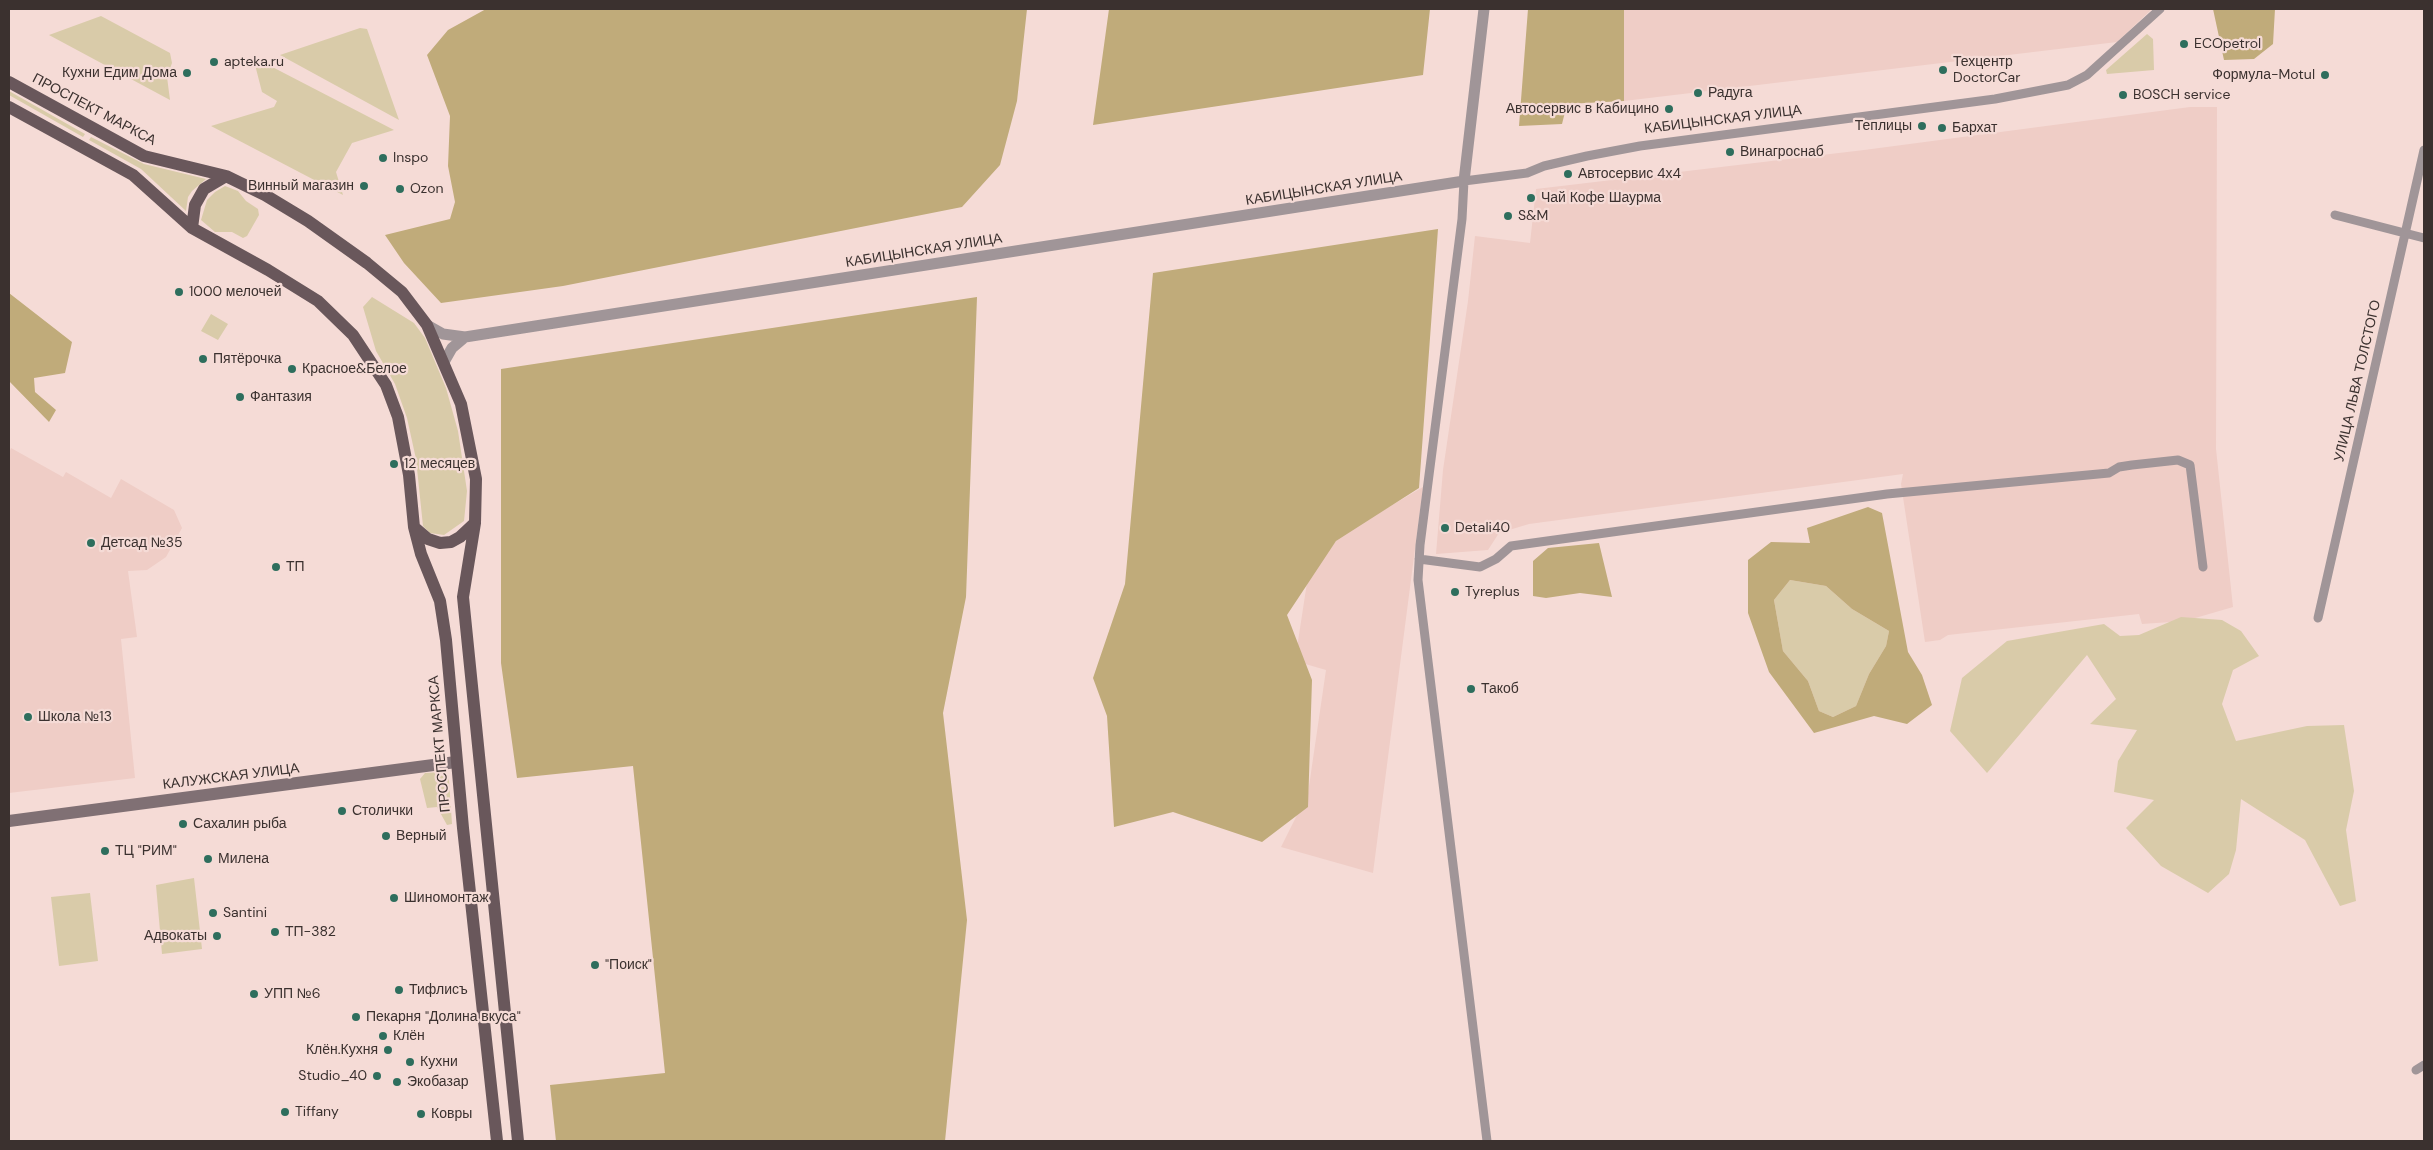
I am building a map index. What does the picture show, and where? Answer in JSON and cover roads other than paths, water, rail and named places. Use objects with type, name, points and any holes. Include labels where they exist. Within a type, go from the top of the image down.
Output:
[{"type":"main road","name":"ПРОСПЕКТ МАРКСА","points":[[9,82],[144,156],[226,176],[308,221],[367,263],[402,292],[427,325],[460,404],[474,470],[475,523],[464,598],[518,1141]]},
{"type":"main road","name":"ПРОСПЕКТ МАРКСА","points":[[9,107],[133,175],[192,228],[306,292],[353,335],[386,385],[398,417],[409,475],[414,527],[421,554],[440,601],[446,640],[456,762],[496,1141]]},
{"type":"main road","points":[[192,228],[195,206],[204,189],[226,176]]},
{"type":"main road","points":[[414,527],[428,539],[440,543],[450,542],[460,537],[475,523]]},
{"type":"main road","points":[[456,762],[480,760]]},
{"type":"main road","name":"КАЛУЖСКАЯ УЛИЦА","points":[[9,821],[456,762]]},
{"type":"street","points":[[1484,9],[1464,182],[1462,219],[1419,559],[1418,580],[1487,1141]]},
{"type":"street","name":"КАБИЦЫНСКАЯ УЛИЦА","points":[[427,325],[443,334],[465,337],[1527,173],[1544,166],[1640,146],[1894,113],[2050,89],[2068,85],[2087,75],[2160,9]]},
{"type":"street","name":"УЛИЦА ЛЬВА ТОЛСТОГО","points":[[2318,618],[2424,150]]},
{"type":"street","points":[[2335,215],[2424,238]]},
{"type":"street","points":[[444,362],[452,348],[465,337]]},
{"type":"street","points":[[1419,559],[1480,567],[1496,559],[1511,546],[1887,494],[2108,473],[2132,465],[2178,460],[2190,464],[2203,567]]},
{"type":"place","name":"ECOpetrol","points":[[2184,44]]},
{"type":"place","name":"apteka.ru","points":[[214,62]]},
{"type":"place","name":"Техцентр DoctorCar","points":[[1943,70]]},
{"type":"place","name":"Кухни Едим Дома","points":[[187,73]]},
{"type":"place","name":"Формула-Motul","points":[[2325,75]]},
{"type":"place","name":"Радуга","points":[[1698,93]]},
{"type":"place","name":"BOSCH service","points":[[2123,95]]},
{"type":"place","name":"Автосервис в Кабицино","points":[[1669,109]]},
{"type":"place","name":"Теплицы","points":[[1922,126]]},
{"type":"place","name":"Бархат","points":[[1942,128]]},
{"type":"place","name":"Винагроснаб","points":[[1730,152]]},
{"type":"place","name":"Inspo","points":[[383,158]]},
{"type":"place","name":"Автосервис 4х4","points":[[1568,174]]},
{"type":"place","name":"Винный магазин","points":[[364,186]]},
{"type":"place","name":"Ozon","points":[[400,189]]},
{"type":"place","name":"Чай Кофе Шаурма","points":[[1531,198]]},
{"type":"place","name":"S&M","points":[[1508,216]]},
{"type":"place","name":"1000 мелочей","points":[[179,292]]},
{"type":"place","name":"Пятёрочка","points":[[203,359]]},
{"type":"place","name":"Красное&Белое","points":[[292,369]]},
{"type":"place","name":"Фантазия","points":[[240,397]]},
{"type":"place","name":"12 месяцев","points":[[394,464]]},
{"type":"place","name":"Detali40","points":[[1445,528]]},
{"type":"place","name":"Детсад №35","points":[[91,543]]},
{"type":"place","name":"ТП","points":[[276,567]]},
{"type":"place","name":"Tyreplus","points":[[1455,592]]},
{"type":"place","name":"Такоб","points":[[1471,689]]},
{"type":"place","name":"Школа №13","points":[[28,717]]},
{"type":"place","name":"Столички","points":[[342,811]]},
{"type":"place","name":"Сахалин рыба","points":[[183,824]]},
{"type":"place","name":"Верный","points":[[386,836]]},
{"type":"place","name":"ТЦ \"РИМ\"","points":[[105,851]]},
{"type":"place","name":"Милена","points":[[208,859]]},
{"type":"place","name":"Шиномонтаж","points":[[394,898]]},
{"type":"place","name":"Santini","points":[[213,913]]},
{"type":"place","name":"ТП-382","points":[[275,932]]},
{"type":"place","name":"Адвокаты","points":[[217,936]]},
{"type":"place","name":"\"Поиск\"","points":[[595,965]]},
{"type":"place","name":"Тифлисъ","points":[[399,990]]},
{"type":"place","name":"УПП №6","points":[[254,994]]},
{"type":"place","name":"Пекарня \"Долина вкуса\"","points":[[356,1017]]},
{"type":"place","name":"Клён","points":[[383,1036]]},
{"type":"place","name":"Клён.Кухня","points":[[388,1050]]},
{"type":"place","name":"Кухни","points":[[410,1062]]},
{"type":"place","name":"Studio_40","points":[[377,1076]]},
{"type":"place","name":"Экобазар","points":[[397,1082]]},
{"type":"place","name":"Tiffany","points":[[285,1112]]},
{"type":"place","name":"Ковры","points":[[421,1114]]}]
